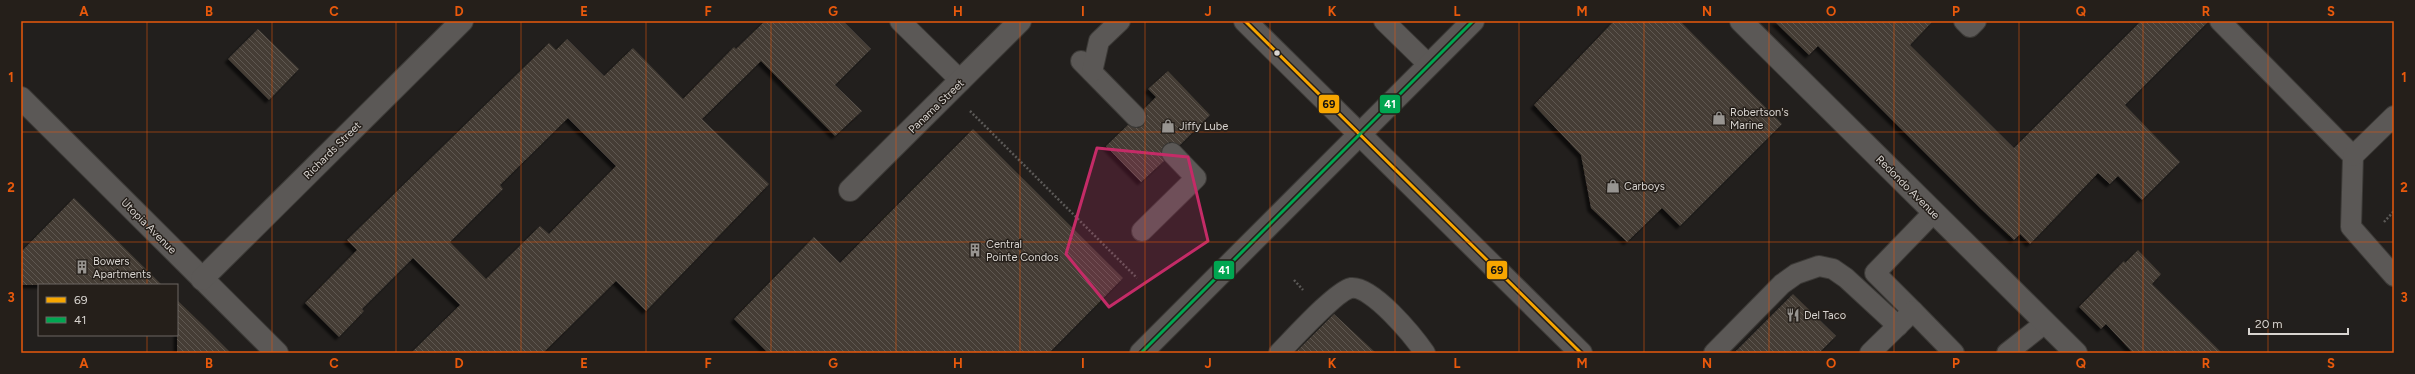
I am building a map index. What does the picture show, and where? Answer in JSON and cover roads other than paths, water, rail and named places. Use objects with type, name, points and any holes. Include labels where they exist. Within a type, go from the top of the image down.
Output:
[{"type":"street","name":"Richards Street","points":[[202,279],[462,21]]},
{"type":"street","name":"Panama Street","points":[[850,190],[1020,21]]},
{"type":"street","points":[[1245,21],[1581,353]]},
{"type":"street","points":[[1141,353],[1473,21]]},
{"type":"street","name":"Redondo Avenue","points":[[1741,21],[2076,353]]},
{"type":"street","name":"Utopia Avenue","points":[[21,98],[276,353]]},
{"type":"lane","points":[[900,21],[955,86]]},
{"type":"lane","points":[[1120,21],[1099,41],[1086,66],[1136,117]]},
{"type":"lane","points":[[1384,21],[1429,65]]},
{"type":"lane","points":[[1964,21],[1970,27],[1976,21]]},
{"type":"lane","points":[[2220,21],[2353,156]]},
{"type":"lane","points":[[2394,116],[2353,156],[2351,226],[2394,276]]},
{"type":"lane","points":[[1142,231],[1196,178],[1172,153]]},
{"type":"lane","points":[[1934,212],[1875,273],[1954,353]]},
{"type":"lane","points":[[1714,353],[1782,284],[1796,274],[1818,266],[1833,269],[1846,278],[1898,326]]},
{"type":"lane","points":[[1279,353],[1338,294],[1352,288],[1368,292],[1395,317],[1425,353]]},
{"type":"lane","points":[[1870,353],[1913,310]]},
{"type":"lane","points":[[2007,353],[2045,323]]},
{"type":"place","name":"Robertson's Marine","points":[[1719,118]]},
{"type":"place","name":"Jiffy Lube","points":[[1168,126]]},
{"type":"place","name":"Carboys","points":[[1613,186]]},
{"type":"place","name":"Central Pointe Condos","points":[[975,250]]},
{"type":"place","name":"Bowers Apartments","points":[[82,267]]},
{"type":"place","name":"Del Taco","points":[[1793,315]]}]
